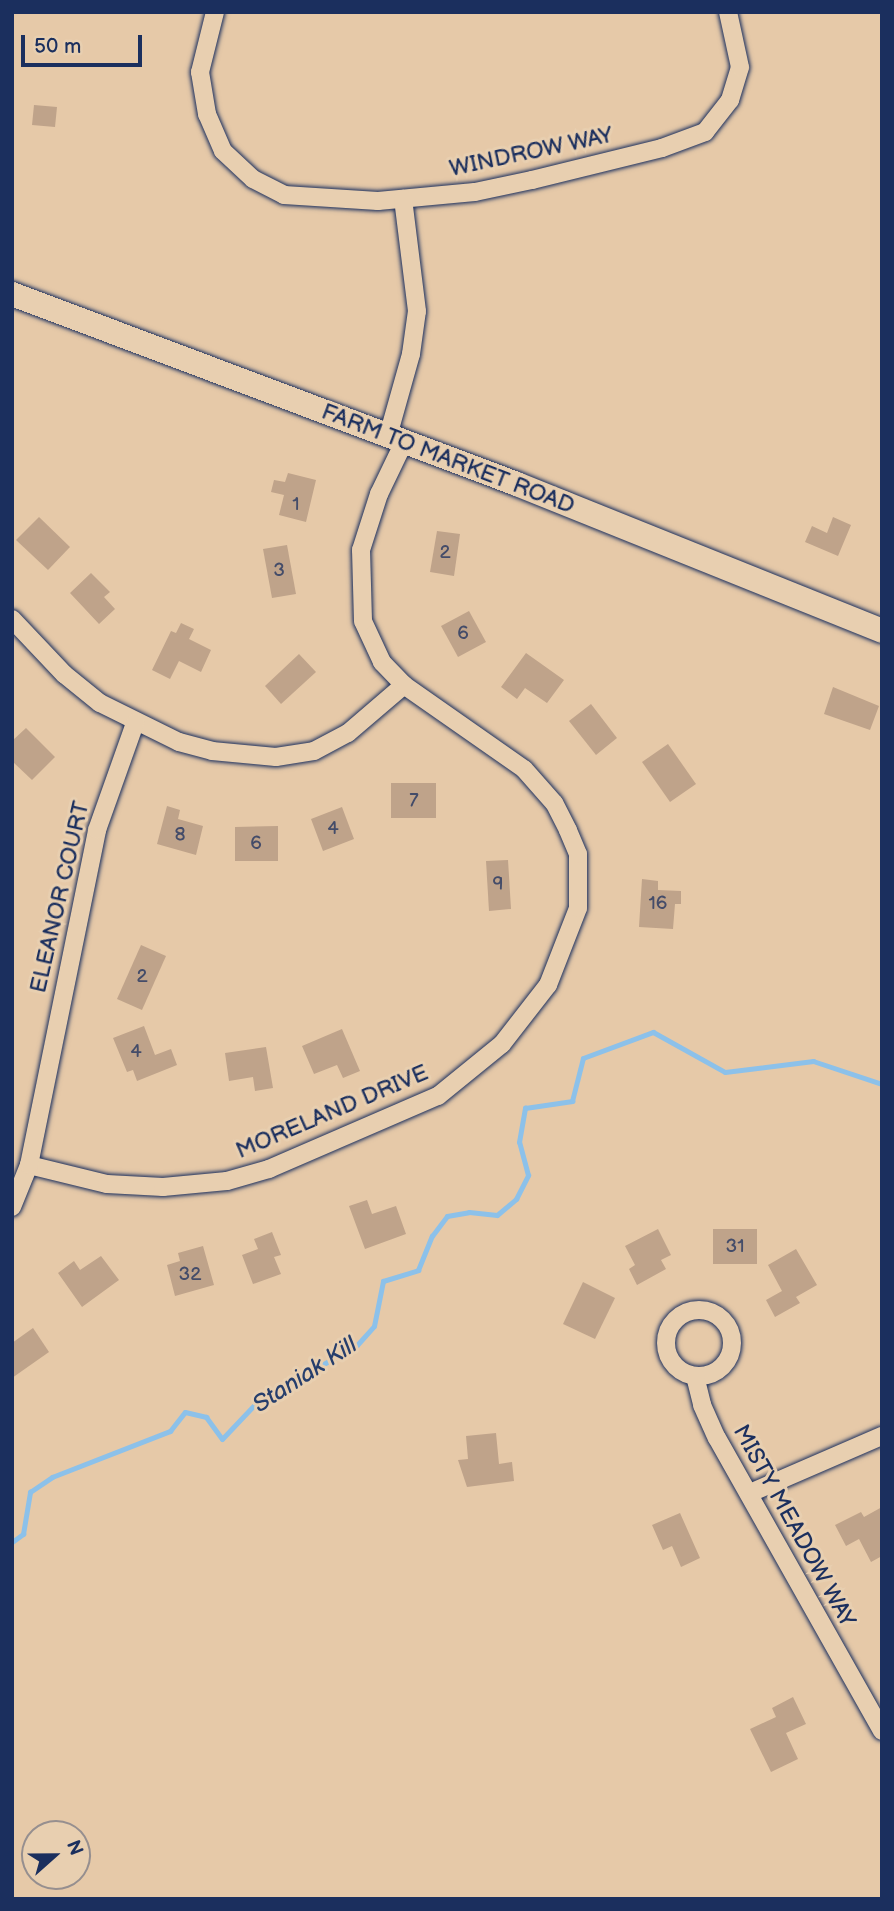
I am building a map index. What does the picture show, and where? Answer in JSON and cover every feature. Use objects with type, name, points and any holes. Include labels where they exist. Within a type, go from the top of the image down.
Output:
[{"type":"street","name":"WINDROW WAY","points":[[215,12],[200,72],[207,114],[223,151],[253,179],[284,195],[334,201],[403,199],[475,192],[662,148],[705,132],[730,100],[740,67],[727,12]]},
{"type":"street","name":"MORELAND DRIVE","points":[[29,1165],[107,1184],[143,1186],[197,1185],[245,1177],[438,1096],[482,1064],[535,1005],[560,960],[578,908],[578,854],[554,803],[524,769],[404,685],[382,662],[363,621],[358,573],[368,522],[396,439],[417,311],[403,199]]},
{"type":"street","name":"FARM TO MARKET ROAD","points":[[12,294],[396,439],[882,631]]},
{"type":"street","points":[[12,619],[64,674],[135,723],[212,751],[295,755],[330,745],[404,685]]},
{"type":"street","name":"ELEANOR COURT","points":[[12,1207],[29,1165],[97,830],[135,723]]},
{"type":"street","name":"MISTY MEADOW WAY","points":[[695,1376],[712,1427],[882,1731]]},
{"type":"street","points":[[750,1493],[882,1436]]},
{"type":"building","points":[[34,105],[57,107],[55,127],[32,125]]},
{"type":"building","points":[[288,473],[316,480],[306,522],[279,515],[284,495],[271,492],[274,480],[285,482]]},
{"type":"building","points":[[39,517],[70,547],[48,570],[16,540]]},
{"type":"building","points":[[833,517],[851,525],[838,556],[805,542],[812,526],[827,533]]},
{"type":"building","points":[[437,531],[460,534],[454,576],[430,572]]},
{"type":"building","points":[[287,545],[296,594],[272,598],[263,549]]},
{"type":"building","points":[[91,573],[110,592],[104,597],[115,609],[99,624],[70,593]]},
{"type":"building","points":[[469,611],[486,642],[458,657],[441,626]]},
{"type":"building","points":[[181,623],[194,629],[189,639],[211,650],[201,672],[179,661],[170,679],[152,670],[171,631],[176,633]]},
{"type":"building","points":[[526,653],[564,680],[547,703],[525,688],[517,699],[501,687]]},
{"type":"building","points":[[299,654],[316,672],[281,704],[265,686]]},
{"type":"building","points":[[833,687],[879,706],[870,730],[824,714]]},
{"type":"building","points":[[591,704],[617,738],[596,755],[569,721]]},
{"type":"building","points":[[26,728],[55,757],[32,780],[12,761],[12,741]]},
{"type":"building","points":[[668,744],[696,784],[670,802],[642,762]]},
{"type":"building","points":[[391,783],[436,783],[436,818],[391,818]]},
{"type":"building","points":[[167,806],[180,810],[178,819],[203,826],[196,855],[157,844]]},
{"type":"building","points":[[342,807],[354,839],[323,851],[311,819]]},
{"type":"building","points":[[278,826],[278,861],[235,861],[235,827]]},
{"type":"building","points":[[508,860],[511,909],[489,911],[486,861]]},
{"type":"building","points":[[642,879],[658,881],[658,890],[681,891],[681,904],[675,904],[673,929],[639,927]]},
{"type":"building","points":[[141,945],[166,956],[142,1010],[117,999]]},
{"type":"building","points":[[144,1026],[155,1055],[171,1049],[177,1065],[137,1081],[133,1070],[127,1072],[113,1038]]},
{"type":"building","points":[[342,1029],[360,1071],[343,1078],[337,1065],[314,1074],[302,1046]]},
{"type":"building","points":[[266,1047],[273,1088],[255,1091],[253,1077],[229,1081],[225,1053]]},
{"type":"building","points":[[367,1200],[372,1214],[396,1206],[406,1234],[365,1249],[349,1206]]},
{"type":"building","points":[[658,1229],[671,1255],[661,1260],[666,1269],[637,1285],[629,1269],[635,1265],[625,1246]]},
{"type":"building","points":[[713,1229],[757,1229],[757,1264],[713,1264]]},
{"type":"building","points":[[272,1232],[281,1255],[274,1257],[281,1274],[253,1284],[242,1255],[258,1249],[254,1239]]},
{"type":"building","points":[[203,1246],[214,1285],[175,1296],[167,1265],[180,1261],[178,1253]]},
{"type":"building","points":[[796,1249],[817,1285],[796,1297],[800,1303],[775,1317],[766,1300],[782,1291],[768,1265]]},
{"type":"building","points":[[101,1256],[119,1280],[82,1307],[58,1273],[74,1261],[80,1270]]},
{"type":"building","points":[[583,1282],[615,1298],[595,1339],[563,1324]]},
{"type":"building","points":[[33,1328],[49,1352],[12,1378],[12,1343]]},
{"type":"building","points":[[496,1433],[499,1464],[512,1462],[514,1481],[467,1487],[458,1460],[468,1459],[466,1436]]},
{"type":"building","points":[[882,1507],[882,1556],[871,1562],[859,1539],[846,1546],[835,1525],[861,1512],[864,1517]]},
{"type":"building","points":[[680,1513],[700,1558],[681,1567],[672,1546],[663,1550],[652,1525]]},
{"type":"building","points":[[793,1697],[806,1724],[786,1733],[798,1759],[771,1772],[750,1729],[776,1717],[772,1708]]},
{"type":"waterway","name":"Staniak Kill","points":[[12,1542],[23,1534],[30,1492],[52,1477],[170,1431],[185,1412],[206,1417],[222,1439],[257,1402],[357,1345],[374,1326],[383,1281],[418,1270],[432,1236],[447,1216],[469,1212],[497,1215],[516,1199],[528,1175],[519,1142],[525,1108],[572,1101],[583,1058],[653,1032],[725,1072],[813,1061],[882,1084]]}]
